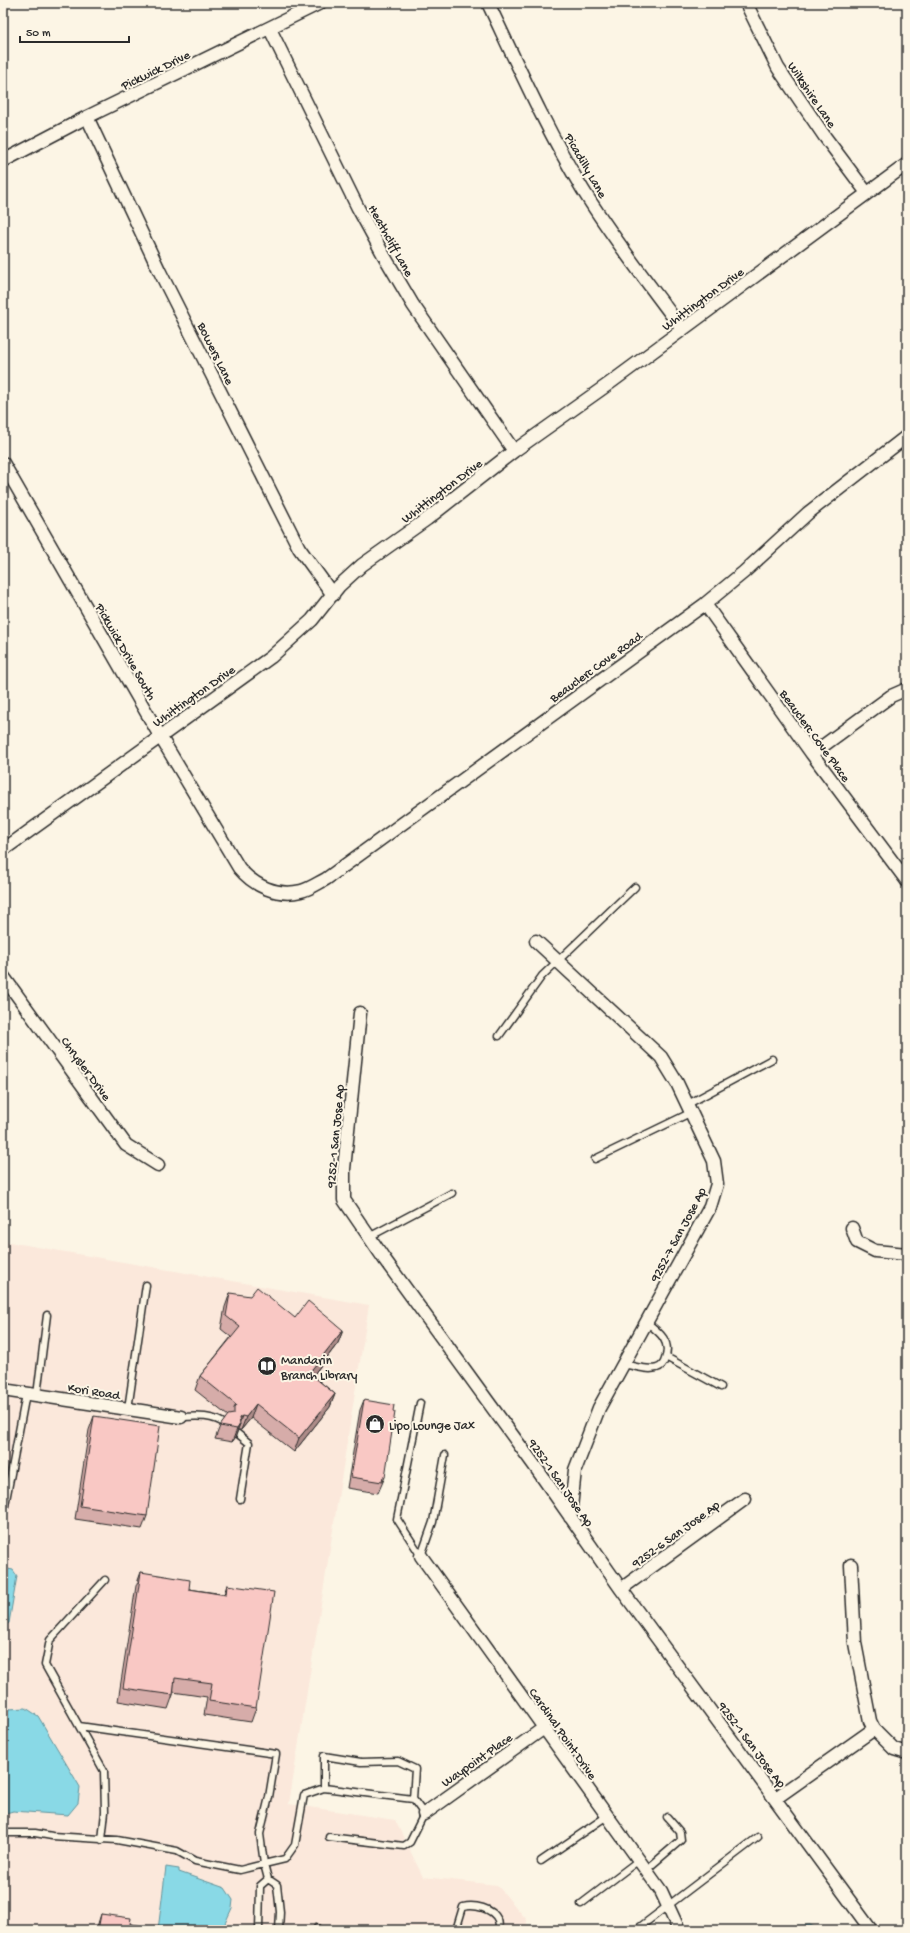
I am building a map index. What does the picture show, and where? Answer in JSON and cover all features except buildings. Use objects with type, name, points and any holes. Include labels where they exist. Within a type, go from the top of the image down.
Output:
[{"type":"street","name":"Pickwick Drive","points":[[3,161],[87,117],[270,29],[320,3]]},
{"type":"street","name":"Picadilly Lane","points":[[488,3],[562,154],[584,191],[613,235],[682,329]]},
{"type":"street","name":"Wilkshire Lane","points":[[746,3],[778,68],[824,137],[867,193]]},
{"type":"street","name":"Heathcliff Lane","points":[[270,29],[358,208],[383,254],[413,305],[514,451]]},
{"type":"street","name":"Bowers Lane","points":[[87,117],[159,270],[299,548],[332,595]]},
{"type":"street","name":"Whittington Drive","points":[[3,850],[271,656],[312,620],[332,595],[362,565],[427,518],[514,451],[907,164]]},
{"type":"street","name":"Beauclerc Cove Road","points":[[283,893],[301,891],[326,879],[705,604],[744,572],[808,513],[907,436]]},
{"type":"street","name":"Pickwick Drive South","points":[[3,463],[160,736],[243,872],[255,883],[267,889],[283,893]]},
{"type":"street","name":"Beauclerc Cove Place","points":[[705,604],[812,754],[907,880]]},
{"type":"street","points":[[812,754],[891,696],[907,689]]},
{"type":"street","name":"9252-7 San Jose Ap","points":[[536,940],[661,1057],[690,1108],[714,1161],[717,1184],[716,1193],[710,1207],[599,1408],[575,1470],[570,1517]]},
{"type":"street","name":"Chrysler Drive","points":[[3,976],[126,1145],[158,1165]]},
{"type":"street","name":"9252-1 San Jose Ap","points":[[360,1013],[342,1191],[344,1200],[368,1236],[621,1589],[776,1798],[871,1930]]},
{"type":"street","points":[[852,1228],[857,1242],[875,1251],[907,1254]]},
{"type":"street","name":"Kori Road","points":[[3,1390],[181,1417]]},
{"type":"street","name":"9252-6 San Jose Ap","points":[[621,1589],[744,1499]]},
{"type":"street","name":"Cardinal Point Drive","points":[[420,1556],[661,1891],[679,1930]]},
{"type":"street","points":[[851,1565],[856,1643],[870,1721],[874,1728],[894,1749],[907,1753]]},
{"type":"street","name":"Waypoint Place","points":[[424,1814],[544,1728]]},
{"type":"street","points":[[776,1798],[874,1728]]},
{"type":"lane","points":[[499,1036],[532,989],[557,960],[635,887]]},
{"type":"lane","points":[[594,1159],[690,1108],[772,1059]]},
{"type":"lane","points":[[368,1236],[452,1193]]},
{"type":"lane","points":[[128,1409],[146,1285]]},
{"type":"lane","points":[[3,1516],[32,1394],[47,1316]]},
{"type":"lane","points":[[623,1364],[644,1368],[656,1368],[661,1366],[666,1357],[668,1350],[664,1337],[646,1322]]},
{"type":"lane","points":[[666,1357],[721,1387]]},
{"type":"lane","points":[[420,1403],[397,1519],[420,1556]]},
{"type":"lane","points":[[181,1417],[198,1416],[220,1420],[226,1425]]},
{"type":"lane","points":[[238,1434],[249,1443],[240,1499]]},
{"type":"lane","points":[[420,1556],[433,1522],[445,1455]]},
{"type":"lane","points":[[102,1840],[105,1812],[104,1771],[45,1666],[50,1640],[105,1580]]},
{"type":"lane","points":[[79,1726],[276,1754],[269,1797],[260,1834],[264,1864],[268,1879],[277,1885],[280,1930]]},
{"type":"lane","points":[[324,1788],[324,1756],[361,1762],[398,1761],[415,1769],[413,1799],[424,1814],[410,1842],[404,1846],[329,1837]]},
{"type":"lane","points":[[3,1837],[8,1833],[35,1833],[102,1840],[117,1840],[177,1851],[195,1861],[240,1870],[285,1859],[295,1845],[304,1795],[324,1788],[413,1799]]},
{"type":"lane","points":[[541,1861],[607,1816]]},
{"type":"lane","points":[[581,1904],[681,1840],[680,1832],[667,1816]]},
{"type":"lane","points":[[636,1930],[758,1837]]},
{"type":"lane","points":[[259,1930],[260,1886],[268,1879]]},
{"type":"lane","points":[[456,1930],[463,1907],[473,1906],[483,1908],[492,1913],[498,1920],[499,1930]]},
{"type":"shaded area","points":[[3,1241],[369,1305],[289,1804],[395,1820],[423,1877],[497,1885],[527,1920],[526,1930],[3,1930]]},
{"type":"water","points":[[3,1568],[13,1570],[17,1576],[9,1623],[3,1627]]},
{"type":"water","points":[[26,1708],[38,1716],[80,1787],[78,1803],[68,1815],[13,1811],[3,1814],[3,1718],[9,1709]]},
{"type":"water","points":[[166,1867],[179,1869],[179,1872],[225,1888],[233,1900],[232,1908],[222,1930],[158,1930]]},
{"type":"water","points":[[810,1925],[820,1930],[790,1930],[798,1926]]},
{"type":"place","name":"Mandarin Branch Library","points":[[267,1366]]},
{"type":"place","name":"Lipo Lounge Jax","points":[[375,1424]]}]
